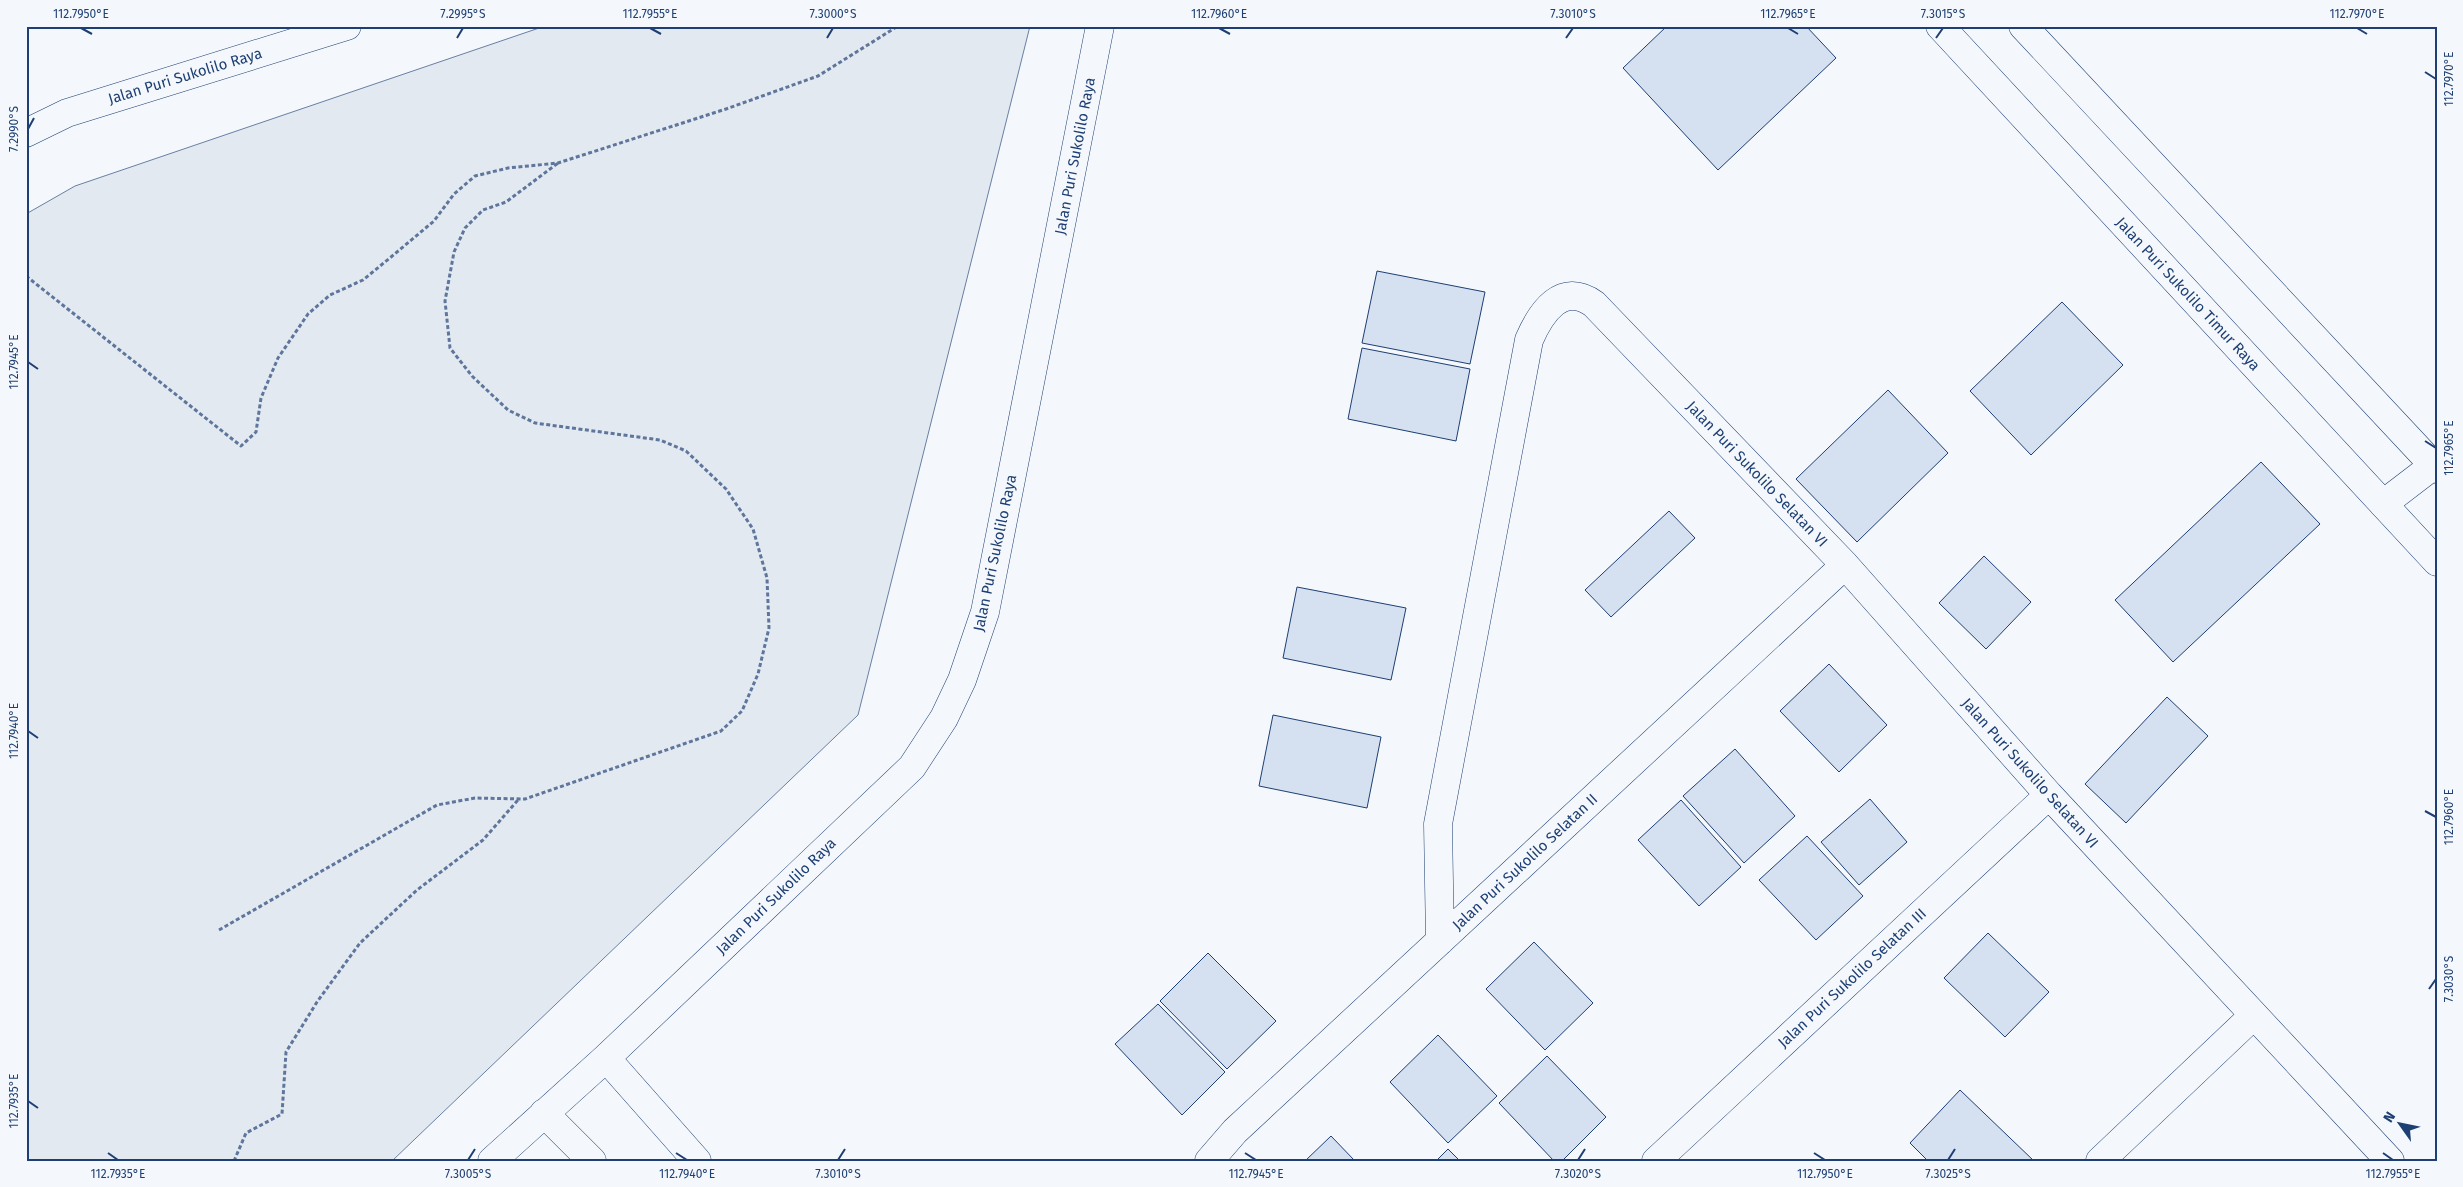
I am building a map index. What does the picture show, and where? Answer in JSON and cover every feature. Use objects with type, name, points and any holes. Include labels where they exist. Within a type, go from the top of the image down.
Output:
[{"type":"street","name":"Jalan Puri Sukolilo Raya","points":[[26,133],[67,113],[346,26]]},
{"type":"street","name":"Jalan Puri Sukolilo Raya","points":[[492,1161],[606,1058],[912,767],[944,718],[962,680],[985,612],[1100,26]]},
{"type":"street","name":"Jalan Puri Sukolilo Timur Raya","points":[[1940,26],[2437,562]]},
{"type":"street","points":[[2023,26],[2435,467],[2383,504]]},
{"type":"street","name":"Jalan Puri Sukolilo Selatan VI","points":[[1440,941],[1438,824],[1529,340],[1535,325],[1555,302],[1570,294],[1584,297],[1594,304],[1845,565],[2049,795],[2390,1161]]},
{"type":"street","name":"Jalan Puri Sukolilo Selatan II","points":[[1209,1161],[1235,1131],[1845,565]]},
{"type":"street","name":"Jalan Puri Sukolilo Selatan III","points":[[1656,1161],[2049,795]]},
{"type":"street","points":[[2100,1161],[2253,1016]]},
{"type":"street","points":[[606,1058],[697,1161]]},
{"type":"street","points":[[544,1113],[592,1161]]},
{"type":"path","points":[[26,276],[241,446],[256,432],[261,398],[278,358],[308,314],[330,295],[363,280],[427,227],[454,194],[475,176],[508,168],[558,163],[726,109],[818,76],[898,26]]},
{"type":"path","points":[[219,930],[437,805],[475,798],[519,799],[682,746],[721,731],[742,712],[758,674],[769,628],[767,578],[753,529],[726,489],[686,451],[660,440],[535,423],[508,410],[472,376],[450,348],[445,301],[454,252],[465,228],[483,210],[506,202],[558,163]]},
{"type":"path","points":[[234,1161],[246,1133],[282,1114],[286,1052],[317,1002],[360,943],[417,890],[483,840],[519,799]]},
{"type":"shaded area","points":[[545,26],[1030,26],[858,715],[392,1161],[26,1161],[26,214],[75,186]]},
{"type":"building","points":[[1667,26],[1806,26],[1836,58],[1718,170],[1623,68]]},
{"type":"building","points":[[1377,271],[1485,292],[1470,364],[1362,343]]},
{"type":"building","points":[[2062,302],[2123,365],[2031,455],[1970,391]]},
{"type":"building","points":[[1362,348],[1470,369],[1456,441],[1348,419]]},
{"type":"building","points":[[1888,390],[1948,453],[1857,542],[1796,479]]},
{"type":"building","points":[[2261,462],[2320,524],[2173,662],[2115,600]]},
{"type":"building","points":[[1669,511],[1695,538],[1611,617],[1585,590]]},
{"type":"building","points":[[1984,556],[2031,602],[1986,649],[1939,603]]},
{"type":"building","points":[[1297,587],[1406,608],[1391,680],[1283,658]]},
{"type":"building","points":[[1829,664],[1887,725],[1839,772],[1780,711]]},
{"type":"building","points":[[2167,697],[2208,736],[2126,823],[2085,784]]},
{"type":"building","points":[[1273,715],[1381,737],[1367,808],[1259,786]]},
{"type":"building","points":[[1735,749],[1795,816],[1744,863],[1683,796]]},
{"type":"building","points":[[1870,799],[1907,842],[1859,885],[1821,842]]},
{"type":"building","points":[[1681,800],[1741,867],[1699,906],[1638,840]]},
{"type":"building","points":[[1807,836],[1863,896],[1816,940],[1759,880]]},
{"type":"building","points":[[1988,933],[2049,992],[2005,1037],[1944,978]]},
{"type":"building","points":[[1534,942],[1593,1003],[1545,1050],[1486,989]]},
{"type":"building","points":[[1208,953],[1276,1021],[1227,1069],[1160,1001]]},
{"type":"building","points":[[1158,1004],[1225,1072],[1182,1115],[1115,1044]]},
{"type":"building","points":[[1438,1035],[1497,1096],[1448,1143],[1390,1082]]},
{"type":"building","points":[[1547,1056],[1606,1117],[1562,1161],[1554,1161],[1499,1103]]},
{"type":"building","points":[[1960,1090],[2034,1161],[1928,1161],[1910,1143]]},
{"type":"building","points":[[1331,1136],[1355,1161],[1305,1161]]},
{"type":"building","points":[[1448,1149],[1460,1161],[1436,1161]]}]
